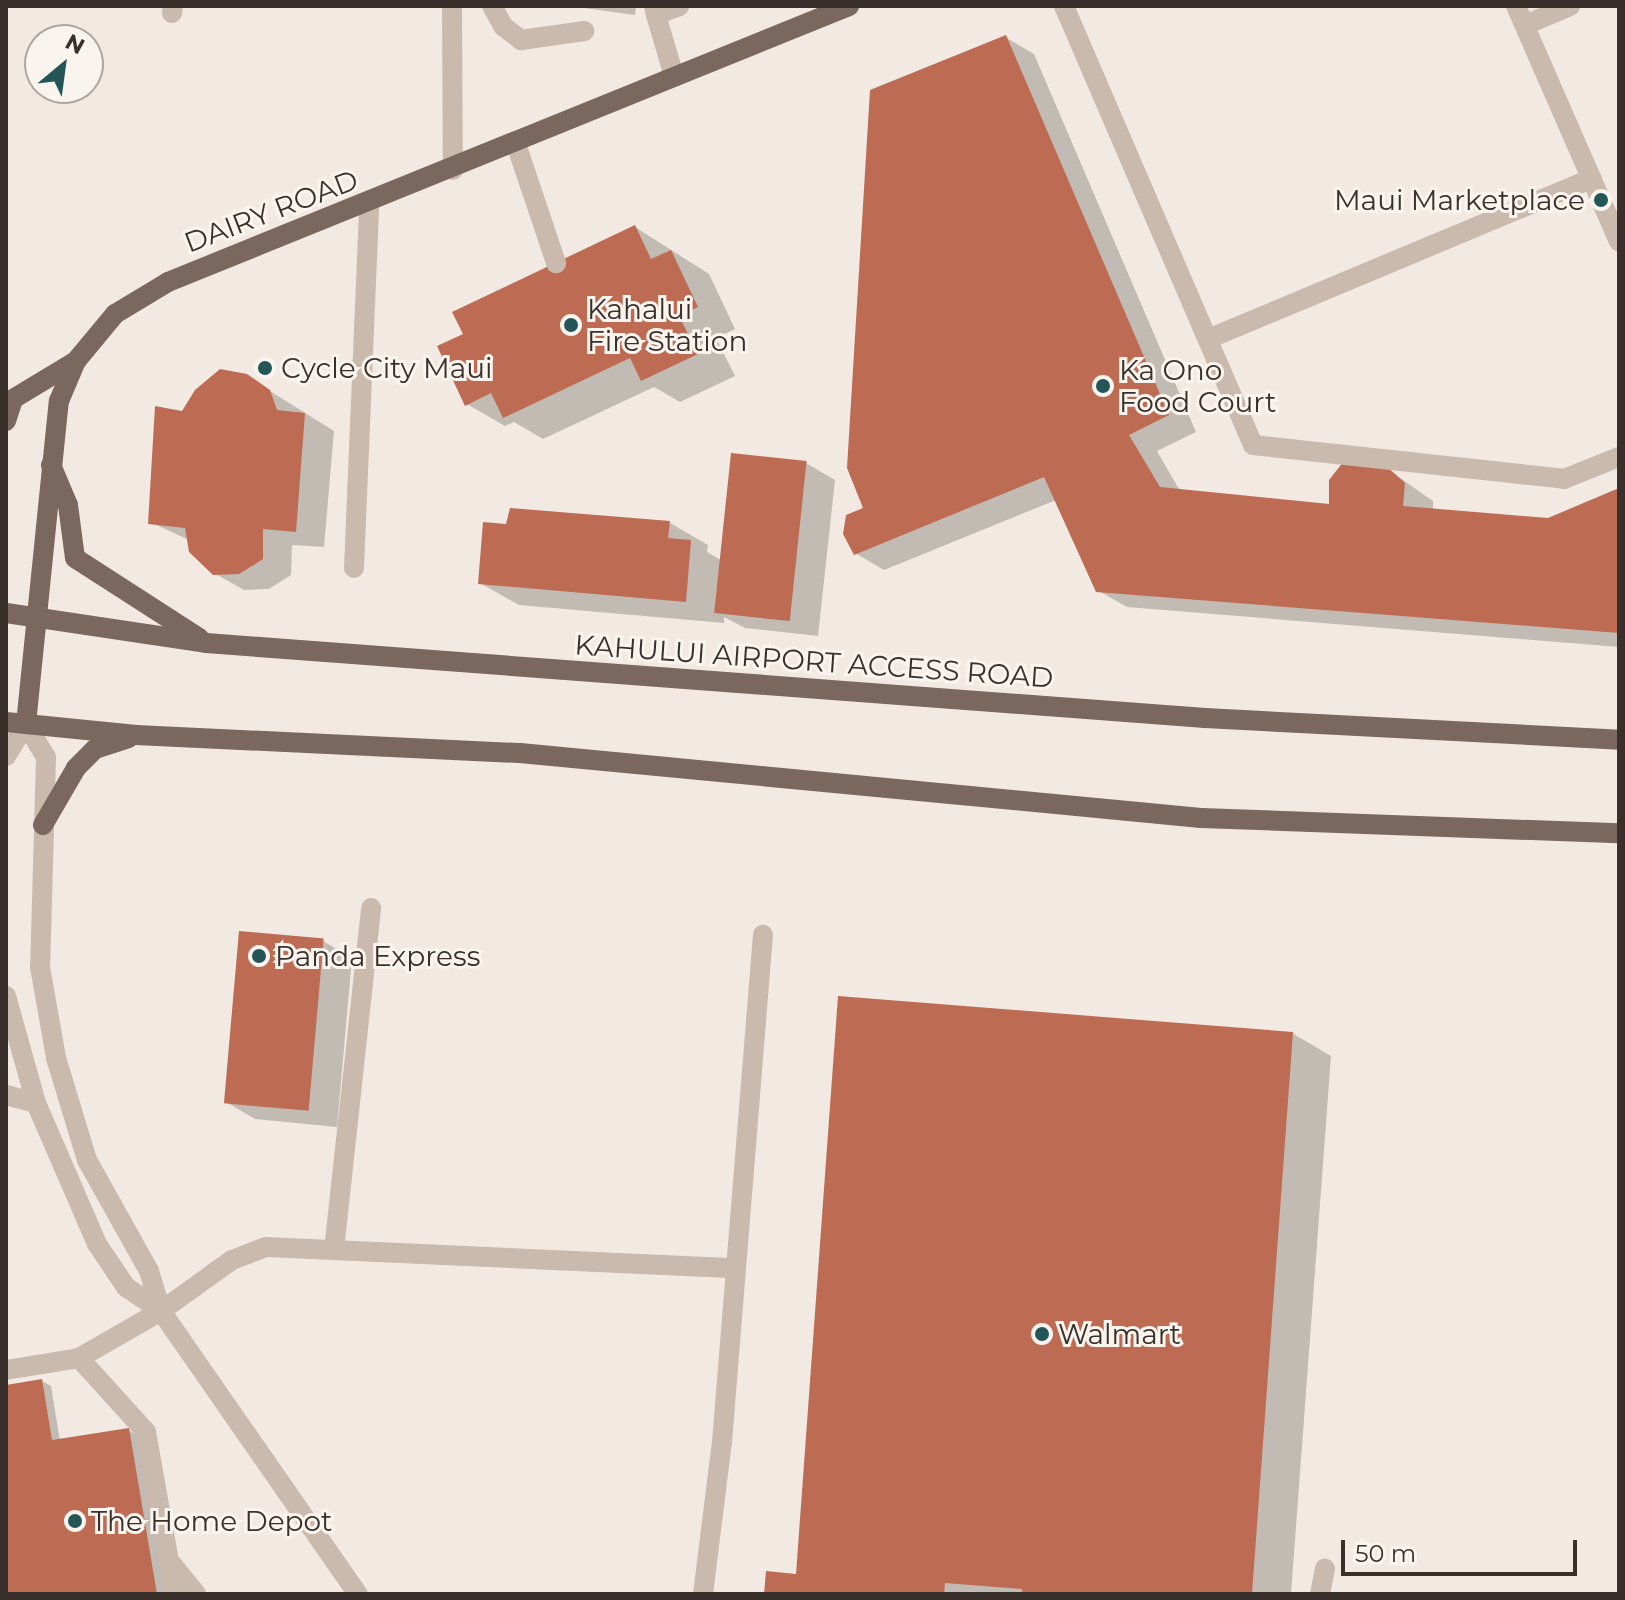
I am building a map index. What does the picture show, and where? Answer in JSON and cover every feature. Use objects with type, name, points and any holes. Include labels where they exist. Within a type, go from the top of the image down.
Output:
[{"type":"main road","name":"DAIRY ROAD","points":[[16,723],[36,616],[49,461],[59,401],[76,361],[115,314],[168,282],[453,170],[515,141],[849,6]]},
{"type":"main road","points":[[6,421],[13,399],[76,361]]},
{"type":"main road","points":[[49,461],[68,505],[75,558],[206,643]]},
{"type":"main road","name":"KAHULUI AIRPORT ACCESS ROAD","points":[[6,613],[206,643],[1205,718],[1619,740]]},
{"type":"main road","points":[[16,723],[136,735],[520,753],[1201,818],[1619,833]]},
{"type":"main road","points":[[43,825],[57,793],[95,749],[136,735]]},
{"type":"street","points":[[452,6],[453,170]]},
{"type":"street","points":[[492,6],[503,26],[521,40],[584,31]]},
{"type":"street","points":[[674,76],[655,11],[679,6]]},
{"type":"street","points":[[1064,6],[1253,445],[1564,479],[1619,457]]},
{"type":"street","points":[[1570,6],[1520,15],[1619,242]]},
{"type":"street","points":[[515,141],[556,263]]},
{"type":"street","points":[[1208,339],[1592,178]]},
{"type":"street","points":[[354,568],[369,203]]},
{"type":"street","points":[[6,756],[16,723]]},
{"type":"street","points":[[16,723],[46,757],[40,967],[56,1058],[87,1160],[149,1271],[161,1311],[358,1594]]},
{"type":"street","points":[[334,1250],[371,908]]},
{"type":"street","points":[[703,1594],[722,1442],[763,935]]},
{"type":"street","points":[[7,1007],[36,1103],[97,1244],[126,1287],[161,1311]]},
{"type":"street","points":[[6,1095],[36,1103]]},
{"type":"street","points":[[6,1370],[79,1358],[161,1311],[232,1260],[266,1247],[735,1268]]},
{"type":"street","points":[[79,1358],[146,1432],[175,1594]]},
{"type":"street","points":[[169,1560],[196,1594]]},
{"type":"street","points":[[1320,1594],[1325,1568]]},
{"type":"building","points":[[1006,35],[1169,415],[1129,435],[1160,487],[1329,504],[1329,480],[1344,461],[1384,464],[1405,483],[1403,506],[1548,518],[1619,488],[1619,633],[1096,592],[1044,477],[854,555],[843,534],[846,515],[863,508],[847,468],[870,90]]},
{"type":"building","name":"Kahalui Fire Station","points":[[635,225],[651,259],[671,250],[698,307],[679,316],[698,354],[641,381],[630,358],[503,418],[491,393],[465,406],[437,346],[463,334],[452,312]]},
{"type":"building","points":[[220,369],[247,374],[270,390],[277,410],[305,413],[296,532],[263,529],[263,559],[239,574],[213,575],[189,552],[185,528],[148,524],[155,406],[182,411],[195,390]]},
{"type":"building","points":[[731,453],[807,461],[790,621],[714,613]]},
{"type":"building","points":[[510,508],[670,521],[668,538],[691,540],[686,602],[478,584],[483,522],[506,524]]},
{"type":"building","points":[[239,931],[324,938],[309,1111],[224,1103]]},
{"type":"building","name":"Walmart","points":[[838,996],[1293,1032],[1252,1594],[1022,1594],[1022,1589],[945,1583],[944,1594],[764,1594],[766,1571],[796,1574]]},
{"type":"building","name":"The Home Depot","points":[[42,1379],[52,1440],[129,1428],[157,1594],[6,1594],[6,1385]]},
{"type":"place","name":"Maui Marketplace","points":[[1601,200]]},
{"type":"place","name":"Kahalui Fire Station","points":[[571,325]]},
{"type":"place","name":"Cycle City Maui","points":[[265,368]]},
{"type":"place","name":"Ka Ono Food Court","points":[[1103,386]]},
{"type":"place","name":"Panda Express","points":[[259,956]]},
{"type":"place","name":"Walmart","points":[[1042,1334]]},
{"type":"place","name":"The Home Depot","points":[[75,1521]]}]
